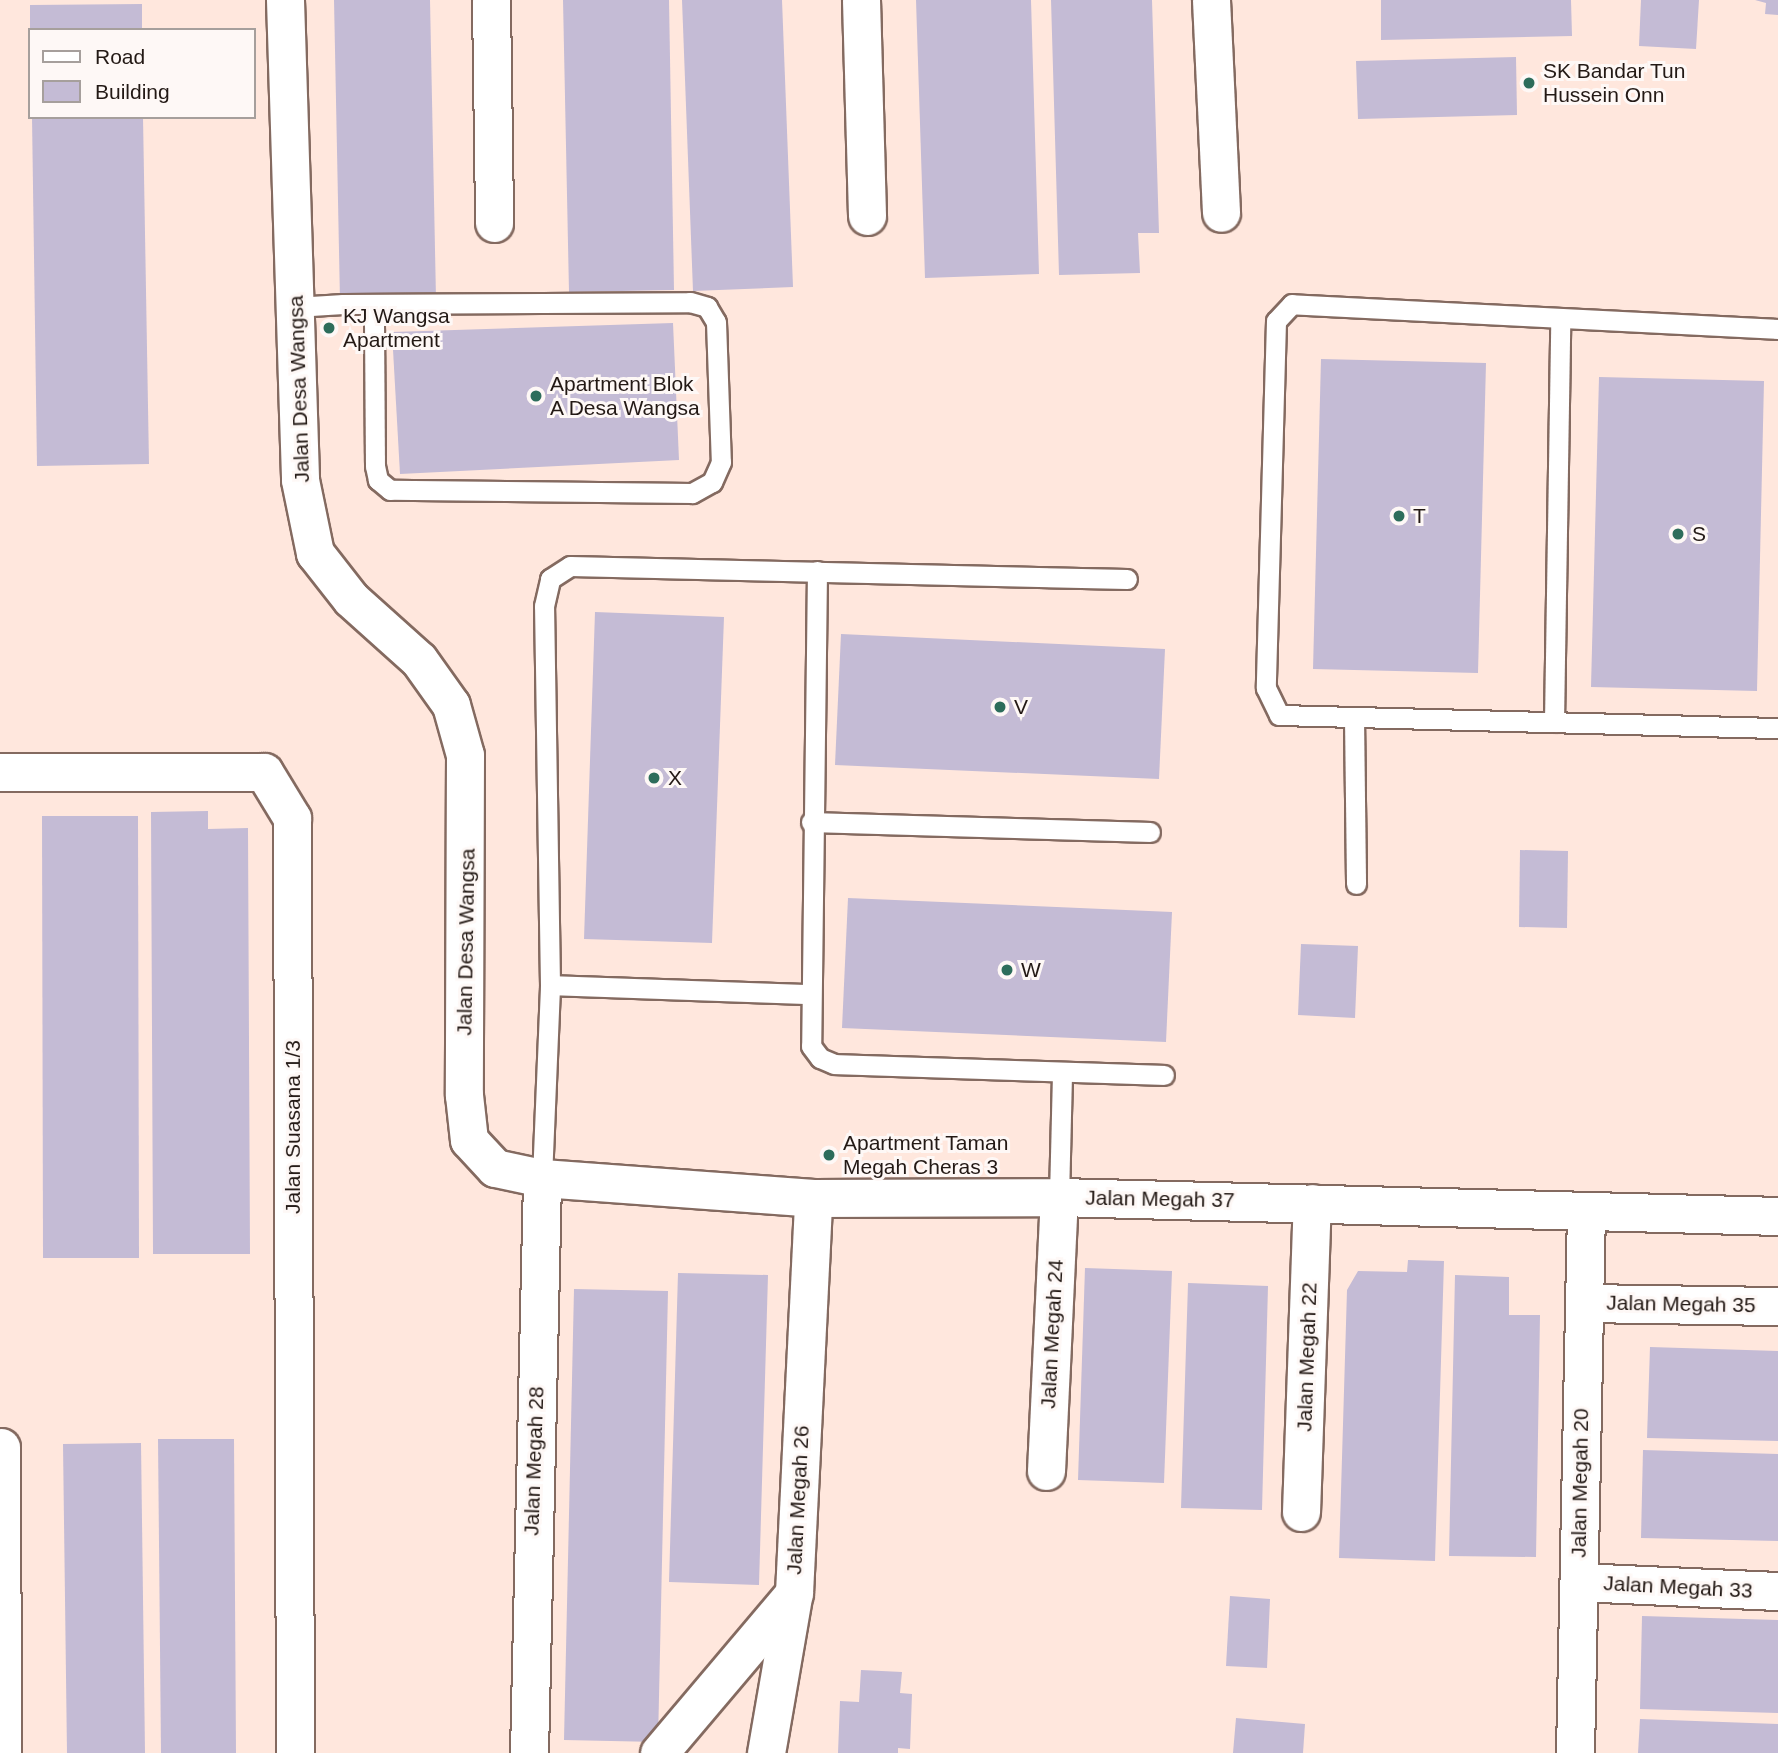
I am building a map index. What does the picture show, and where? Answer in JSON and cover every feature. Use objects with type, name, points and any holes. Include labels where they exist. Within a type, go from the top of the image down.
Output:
[{"type":"street","name":"Jalan Desa Wangsa","points":[[285,0],[300,480],[315,553],[351,599],[419,660],[451,705],[465,755],[464,1095],[469,1140],[495,1168],[542,1178]]},
{"type":"street","points":[[491,0],[494,223]]},
{"type":"street","points":[[861,0],[867,216]]},
{"type":"street","points":[[1211,0],[1222,213]]},
{"type":"street","name":"Jalan Suasana 1/3","points":[[0,772],[264,772],[292,818],[295,1753]]},
{"type":"street","name":"Jalan Megah 37","points":[[542,1178],[813,1198],[1059,1197],[1778,1216]]},
{"type":"street","name":"Jalan Megah 28","points":[[528,1748],[542,1178]]},
{"type":"street","name":"Jalan Megah 24","points":[[1046,1471],[1059,1197]]},
{"type":"street","name":"Jalan Megah 26","points":[[659,1753],[794,1593],[813,1198]]},
{"type":"street","name":"Jalan Megah 22","points":[[1301,1512],[1312,1203]]},
{"type":"street","name":"Jalan Megah 20","points":[[1575,1753],[1586,1212]]},
{"type":"street","name":"Jalan Megah 35","points":[[1584,1303],[1778,1306]]},
{"type":"street","points":[[1,1447],[2,1753]]},
{"type":"street","name":"Jalan Megah 33","points":[[1579,1582],[1778,1591]]},
{"type":"street","points":[[766,1753],[794,1593]]},
{"type":"lane","points":[[295,307],[374,304],[690,302],[707,307],[716,323],[720,448],[720,462],[712,482],[692,493],[390,490],[378,481],[375,466],[374,304]]},
{"type":"lane","points":[[1778,329],[1292,304],[1276,321],[1266,688],[1279,715],[1778,728]]},
{"type":"lane","points":[[1554,722],[1560,318]]},
{"type":"lane","points":[[542,1178],[550,985],[544,606],[550,579],[570,566],[1127,579]]},
{"type":"lane","points":[[817,571],[811,822],[811,1046],[820,1058],[834,1064],[1164,1076]]},
{"type":"lane","points":[[1354,717],[1356,884]]},
{"type":"lane","points":[[811,822],[1150,832]]},
{"type":"lane","points":[[550,985],[810,994]]},
{"type":"lane","points":[[1059,1197],[1062,1073]]},
{"type":"building","points":[[334,0],[430,0],[436,299],[340,301]]},
{"type":"building","points":[[563,0],[669,0],[674,290],[569,292]]},
{"type":"building","points":[[682,0],[782,0],[793,287],[693,291]]},
{"type":"building","points":[[916,0],[1031,0],[1039,274],[925,278]]},
{"type":"building","points":[[1051,0],[1152,0],[1159,233],[1138,233],[1140,273],[1059,275]]},
{"type":"building","points":[[1381,0],[1571,0],[1572,36],[1381,40]]},
{"type":"building","points":[[1641,0],[1699,0],[1696,49],[1639,46]]},
{"type":"building","points":[[1755,0],[1778,0],[1778,15],[1765,14],[1766,3]]},
{"type":"building","points":[[142,4],[142,28],[30,28],[30,5]]},
{"type":"building","points":[[1516,57],[1517,115],[1358,119],[1356,61]]},
{"type":"building","points":[[32,119],[143,119],[149,464],[37,466]]},
{"type":"building","name":"Apartment Blok A Desa Wangsa","points":[[673,323],[679,460],[400,474],[392,332]]},
{"type":"building","name":"T","points":[[1321,359],[1486,363],[1478,673],[1313,669]]},
{"type":"building","name":"S","points":[[1599,377],[1764,381],[1757,691],[1591,687]]},
{"type":"building","name":"X","points":[[595,612],[724,617],[712,943],[584,939]]},
{"type":"building","name":"V","points":[[841,634],[1165,649],[1159,779],[835,765]]},
{"type":"building","points":[[208,811],[208,829],[248,828],[250,1254],[153,1254],[151,812]]},
{"type":"building","points":[[42,816],[138,816],[139,1258],[43,1258]]},
{"type":"building","points":[[1520,850],[1568,851],[1567,928],[1519,927]]},
{"type":"building","name":"W","points":[[848,898],[1172,912],[1166,1042],[842,1028]]},
{"type":"building","points":[[1301,944],[1358,946],[1355,1018],[1298,1015]]},
{"type":"building","points":[[1408,1260],[1444,1261],[1435,1561],[1339,1558],[1347,1290],[1358,1271],[1407,1272]]},
{"type":"building","points":[[1085,1268],[1172,1271],[1164,1483],[1078,1480]]},
{"type":"building","points":[[678,1273],[768,1275],[759,1585],[669,1582]]},
{"type":"building","points":[[1455,1275],[1509,1277],[1509,1315],[1540,1315],[1536,1557],[1449,1556]]},
{"type":"building","points":[[1188,1283],[1268,1286],[1262,1510],[1181,1508]]},
{"type":"building","points":[[574,1289],[668,1291],[658,1742],[564,1740]]},
{"type":"building","points":[[1650,1347],[1778,1351],[1778,1441],[1647,1438]]},
{"type":"building","points":[[158,1439],[234,1439],[236,1753],[161,1753]]},
{"type":"building","points":[[141,1443],[145,1753],[67,1753],[63,1444]]},
{"type":"building","points":[[1643,1450],[1778,1454],[1778,1541],[1641,1538]]},
{"type":"building","points":[[1230,1596],[1270,1599],[1267,1668],[1226,1666]]},
{"type":"building","points":[[1642,1616],[1778,1620],[1778,1713],[1640,1709]]},
{"type":"building","points":[[861,1670],[902,1672],[900,1693],[912,1694],[910,1749],[898,1748],[898,1753],[838,1753],[840,1701],[859,1702]]},
{"type":"building","points":[[1236,1718],[1305,1724],[1303,1753],[1233,1753]]},
{"type":"building","points":[[1640,1719],[1778,1724],[1778,1753],[1638,1753]]},
{"type":"place","name":"SK Bandar Tun Hussein Onn","points":[[1529,83]]},
{"type":"place","name":"KJ Wangsa Apartment","points":[[329,328]]},
{"type":"place","name":"Apartment Blok A Desa Wangsa","points":[[536,396]]},
{"type":"place","name":"T","points":[[1399,516]]},
{"type":"place","name":"S","points":[[1678,534]]},
{"type":"place","name":"V","points":[[1000,707]]},
{"type":"place","name":"X","points":[[654,778]]},
{"type":"place","name":"W","points":[[1007,970]]},
{"type":"place","name":"Apartment Taman Megah Cheras 3","points":[[829,1155]]}]
